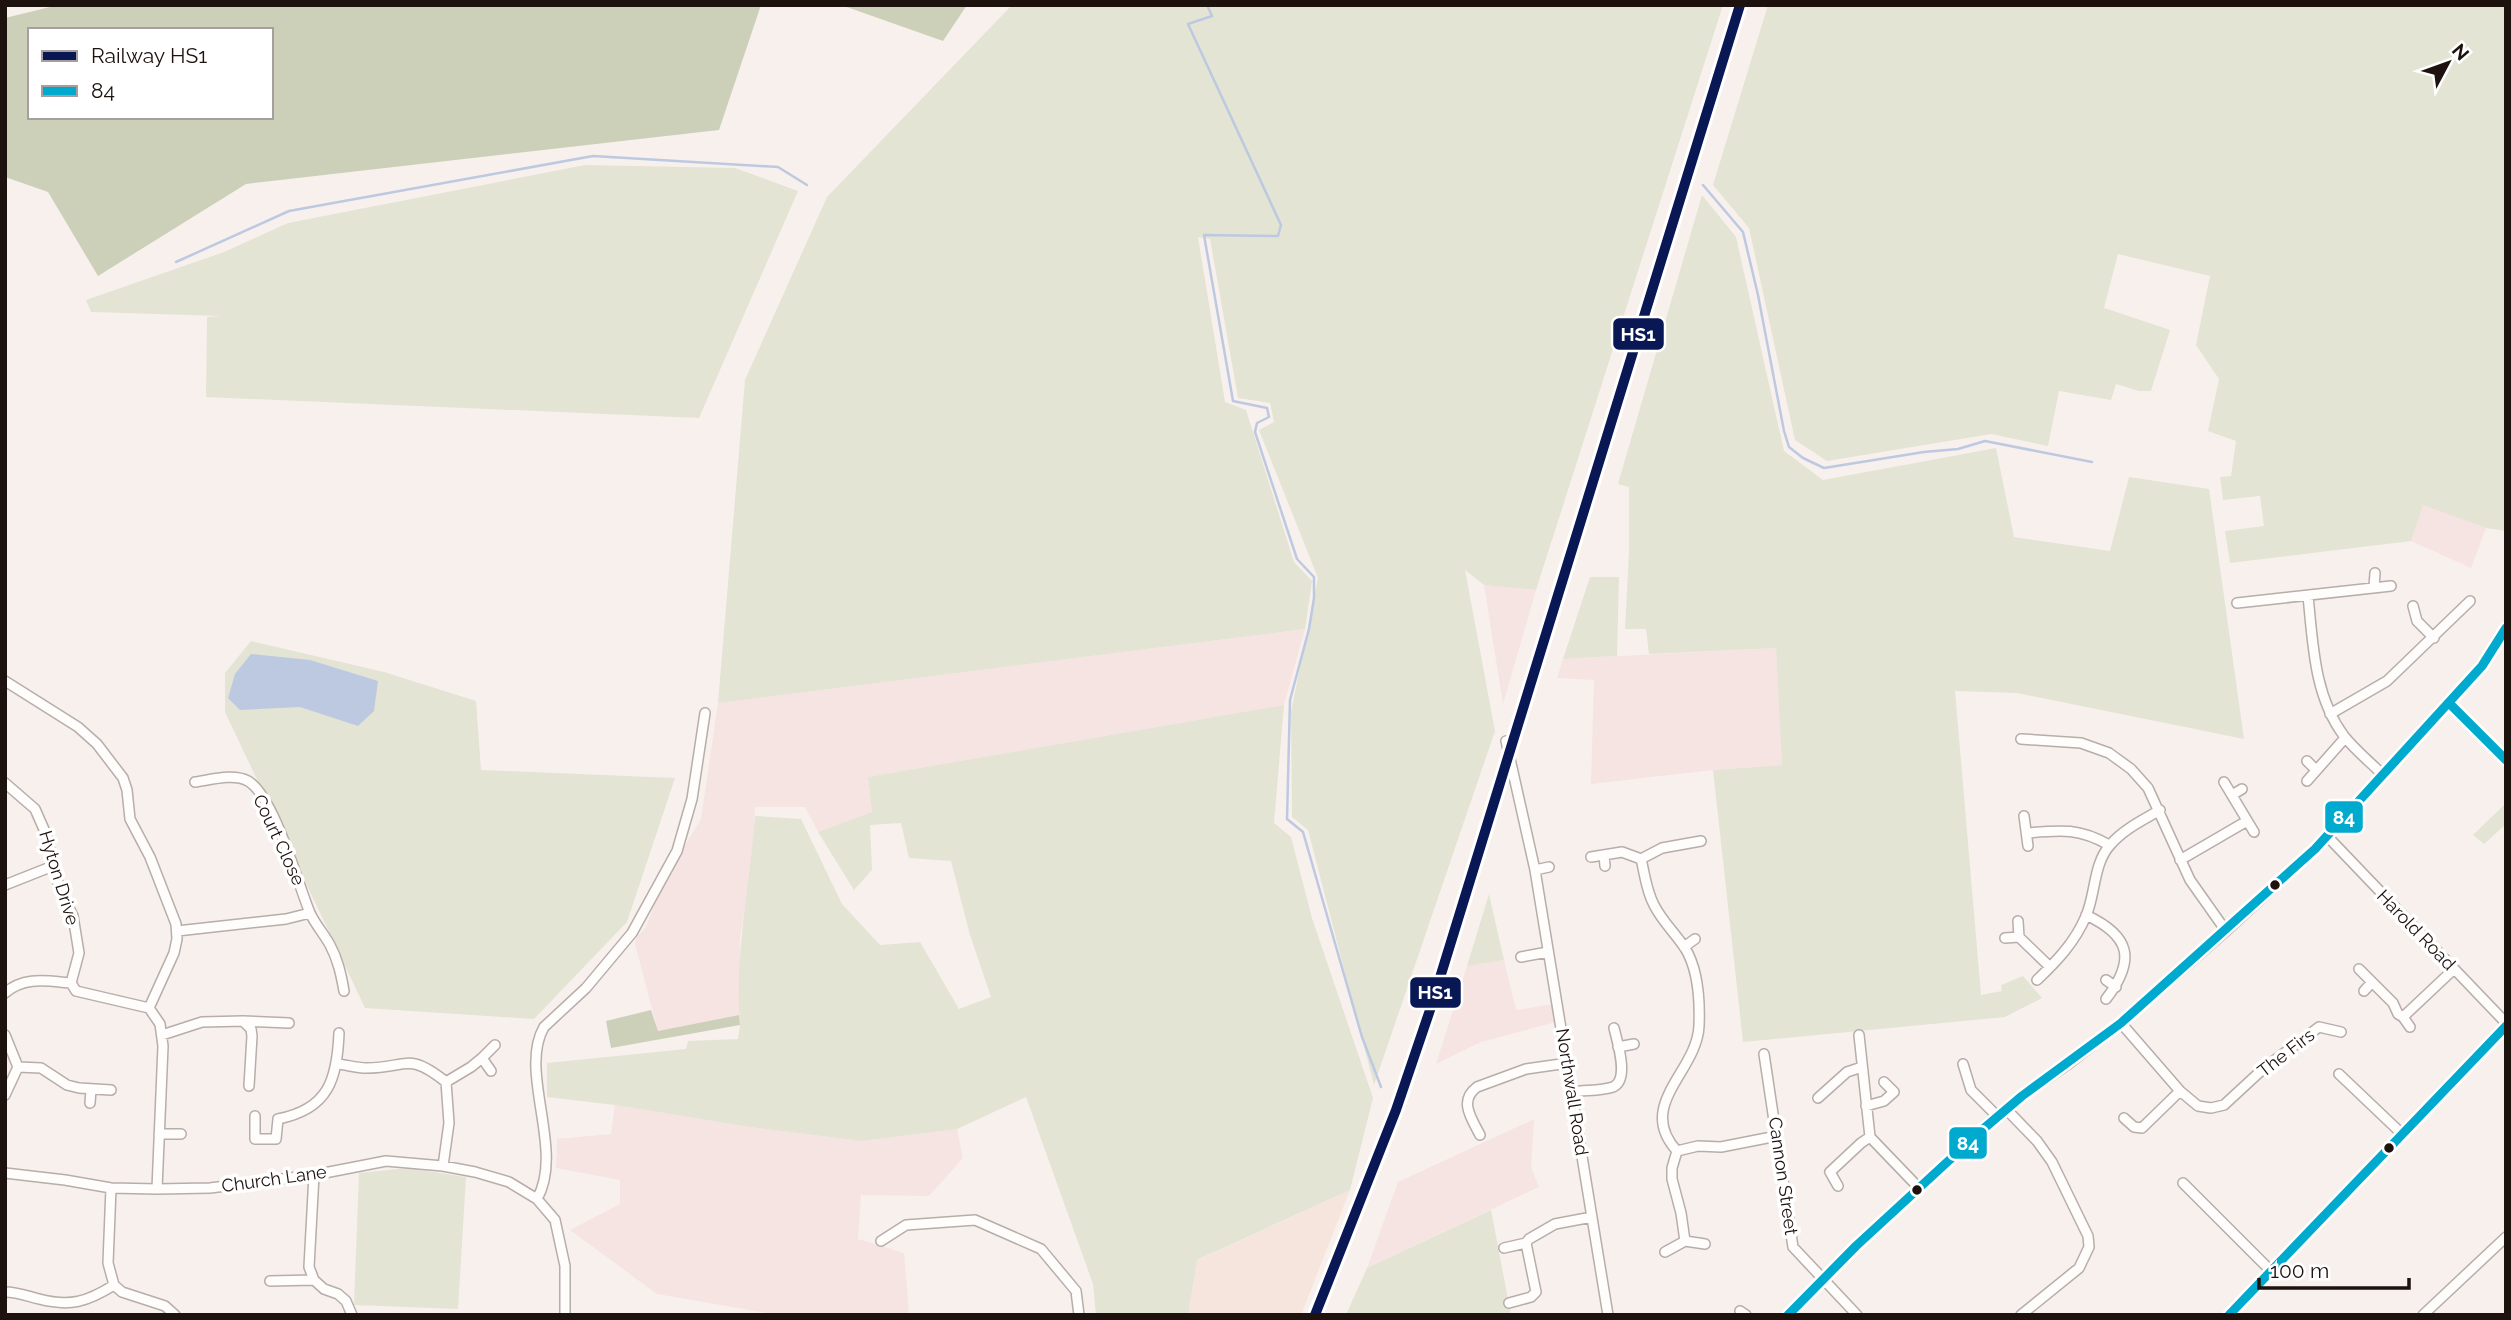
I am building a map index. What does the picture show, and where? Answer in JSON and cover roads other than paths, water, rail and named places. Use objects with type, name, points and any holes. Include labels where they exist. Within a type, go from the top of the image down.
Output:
[{"type":"street","points":[[2374,587],[2375,573]]},
{"type":"street","points":[[2237,603],[2391,586]]},
{"type":"street","points":[[2308,596],[2321,691],[2330,714],[2345,738],[2383,775]]},
{"type":"street","points":[[2330,714],[2379,687],[2434,638],[2470,601]]},
{"type":"street","points":[[2413,606],[2417,621],[2434,638]]},
{"type":"street","points":[[1788,1315],[1997,1116],[2121,1023],[2226,931],[2327,836],[2482,666],[2506,628]]},
{"type":"street","points":[[5,681],[78,727],[110,759],[123,778],[130,819],[150,857],[177,931],[174,953],[149,1007]]},
{"type":"street","points":[[2449,703],[2506,760]]},
{"type":"street","points":[[565,1315],[565,1266],[557,1228],[555,1220],[537,1199],[546,1175],[541,1098],[536,1072],[535,1052],[538,1038],[544,1027],[600,973],[632,933],[677,851],[692,799],[705,713]]},
{"type":"street","points":[[2307,780],[2345,738]]},
{"type":"street","points":[[2021,739],[2081,743],[2109,753],[2131,769],[2148,788],[2180,860],[2209,910],[2226,931]]},
{"type":"street","name":"Northwall Road","points":[[1506,741],[1535,870],[1608,1315]]},
{"type":"street","points":[[2308,761],[2316,770]]},
{"type":"street","name":"Court Close","points":[[195,782],[237,778],[247,780],[254,786],[267,806],[286,847],[310,913],[340,965],[344,991]]},
{"type":"street","points":[[2224,782],[2254,832]]},
{"type":"street","name":"Hyton Drive","points":[[5,783],[26,800],[41,819],[59,887],[72,916],[79,953],[71,983]]},
{"type":"street","points":[[2232,795],[2242,789]]},
{"type":"street","points":[[2037,980],[2067,950],[2086,915],[2099,863],[2109,845],[2123,832],[2160,810]]},
{"type":"street","points":[[2024,816],[2028,846]]},
{"type":"street","points":[[2180,860],[2246,821]]},
{"type":"street","points":[[1686,829],[1687,842]]},
{"type":"street","points":[[2028,833],[2072,830],[2109,845]]},
{"type":"street","name":"Harold Road","points":[[2327,836],[2506,1024]]},
{"type":"street","points":[[1591,857],[1622,852],[1641,859],[1662,848],[1701,841]]},
{"type":"street","points":[[1604,855],[1605,866]]},
{"type":"street","points":[[1641,859],[1646,889],[1655,907],[1684,947],[1695,972],[1699,1027],[1687,1064],[1667,1094],[1663,1111],[1663,1131],[1677,1152]]},
{"type":"street","points":[[5,885],[53,866]]},
{"type":"street","points":[[1535,870],[1549,867]]},
{"type":"street","points":[[177,931],[286,919],[310,913]]},
{"type":"street","points":[[2086,915],[2106,925],[2118,938],[2124,953],[2125,966],[2116,987],[2106,999]]},
{"type":"street","points":[[2018,921],[2019,937],[2050,967]]},
{"type":"street","points":[[2005,938],[2019,937]]},
{"type":"street","points":[[1684,947],[1695,939]]},
{"type":"street","points":[[1521,957],[1548,952]]},
{"type":"street","points":[[2359,969],[2393,1003],[2398,1014],[2410,1027]]},
{"type":"street","points":[[2403,1017],[2454,969]]},
{"type":"street","points":[[5,993],[20,983],[36,980],[71,983],[76,991],[149,1007],[160,1024],[162,1035],[163,1071],[157,1189]]},
{"type":"street","points":[[2106,980],[2116,987]]},
{"type":"street","points":[[2364,991],[2372,982]]},
{"type":"street","points":[[243,1021],[251,1029],[252,1035],[249,1086]]},
{"type":"street","points":[[162,1035],[202,1022],[289,1023]]},
{"type":"street","points":[[2121,1023],[2180,1091],[2142,1128],[2134,1127],[2124,1118]]},
{"type":"street","points":[[2229,1315],[2506,1024]]},
{"type":"street","name":"The Firs","points":[[2180,1091],[2198,1105],[2211,1108],[2224,1105],[2263,1069],[2319,1027],[2341,1032]]},
{"type":"street","points":[[1573,1091],[1612,1087],[1618,1083],[1622,1074],[1614,1028]]},
{"type":"street","points":[[255,1116],[255,1139],[276,1139],[278,1119],[293,1116],[324,1096],[338,1064],[339,1032]]},
{"type":"street","points":[[5,1035],[18,1067],[5,1095]]},
{"type":"street","points":[[1859,1035],[1870,1137],[1919,1188]]},
{"type":"street","points":[[1618,1047],[1634,1044]]},
{"type":"street","points":[[446,1082],[471,1068],[495,1045]]},
{"type":"street","name":"Cannon Street","points":[[1764,1054],[1793,1247],[1857,1315]]},
{"type":"street","points":[[482,1058],[491,1071]]},
{"type":"street","points":[[338,1064],[366,1068],[406,1062],[418,1064],[446,1082]]},
{"type":"street","points":[[1480,1135],[1468,1109],[1467,1098],[1471,1091],[1526,1069],[1568,1063]]},
{"type":"street","points":[[1963,1064],[1971,1090],[1997,1116]]},
{"type":"street","points":[[18,1067],[41,1068],[67,1085],[92,1090],[111,1090]]},
{"type":"street","points":[[1818,1098],[1847,1072],[1862,1067]]},
{"type":"street","points":[[2339,1074],[2401,1133]]},
{"type":"street","points":[[443,1166],[449,1123],[446,1082]]},
{"type":"street","points":[[1866,1106],[1884,1101],[1894,1092],[1884,1082]]},
{"type":"street","points":[[90,1103],[92,1090]]},
{"type":"street","points":[[2006,1109],[2037,1141],[2052,1162],[2088,1236],[2089,1247],[2079,1268],[2021,1315]]},
{"type":"street","points":[[159,1134],[181,1135]]},
{"type":"street","points":[[1677,1152],[1698,1146],[1721,1147],[1777,1136]]},
{"type":"street","points":[[1838,1186],[1830,1172],[1870,1137]]},
{"type":"street","points":[[1677,1152],[1671,1168],[1685,1241]]},
{"type":"street","name":"Church Lane","points":[[5,1173],[111,1188],[210,1188],[314,1175],[386,1161],[443,1166],[509,1182],[537,1199]]},
{"type":"street","points":[[314,1175],[309,1267],[314,1280],[346,1301],[352,1315]]},
{"type":"street","points":[[2183,1183],[2272,1271]]},
{"type":"street","points":[[111,1188],[108,1263],[114,1285],[129,1294],[165,1306],[176,1315]]},
{"type":"street","points":[[1504,1248],[1526,1243],[1528,1239],[1555,1224],[1592,1217]]},
{"type":"street","points":[[881,1241],[906,1225],[975,1220],[1041,1249],[1076,1290],[1079,1315]]},
{"type":"street","points":[[2423,1315],[2506,1237]]},
{"type":"street","points":[[1665,1252],[1685,1241],[1705,1244]]},
{"type":"street","points":[[1509,1303],[1531,1297],[1536,1292],[1526,1243]]},
{"type":"street","points":[[270,1281],[314,1280]]},
{"type":"street","points":[[5,1292],[71,1303],[85,1301],[114,1285]]},
{"type":"water","points":[[251,654],[310,660],[378,681],[374,711],[358,726],[300,707],[240,710],[228,698],[235,674]]},
{"type":"waterway","points":[[1207,5],[1212,16],[1188,24],[1281,225],[1278,236],[1204,235],[1233,401],[1267,408],[1269,417],[1257,423],[1255,432],[1297,559],[1314,577],[1309,629],[1290,700],[1287,819],[1303,832],[1362,1037],[1381,1087]]},
{"type":"waterway","points":[[176,262],[289,211],[593,156],[778,167],[807,185]]},
{"type":"waterway","points":[[1703,185],[1743,232],[1784,431],[1789,447],[1803,458],[1824,468],[1958,449],[1985,441],[2092,462]]},
{"type":"rail line","name":"HS1","points":[[1315,1315],[1396,1110],[1430,1010],[1740,5]]}]
